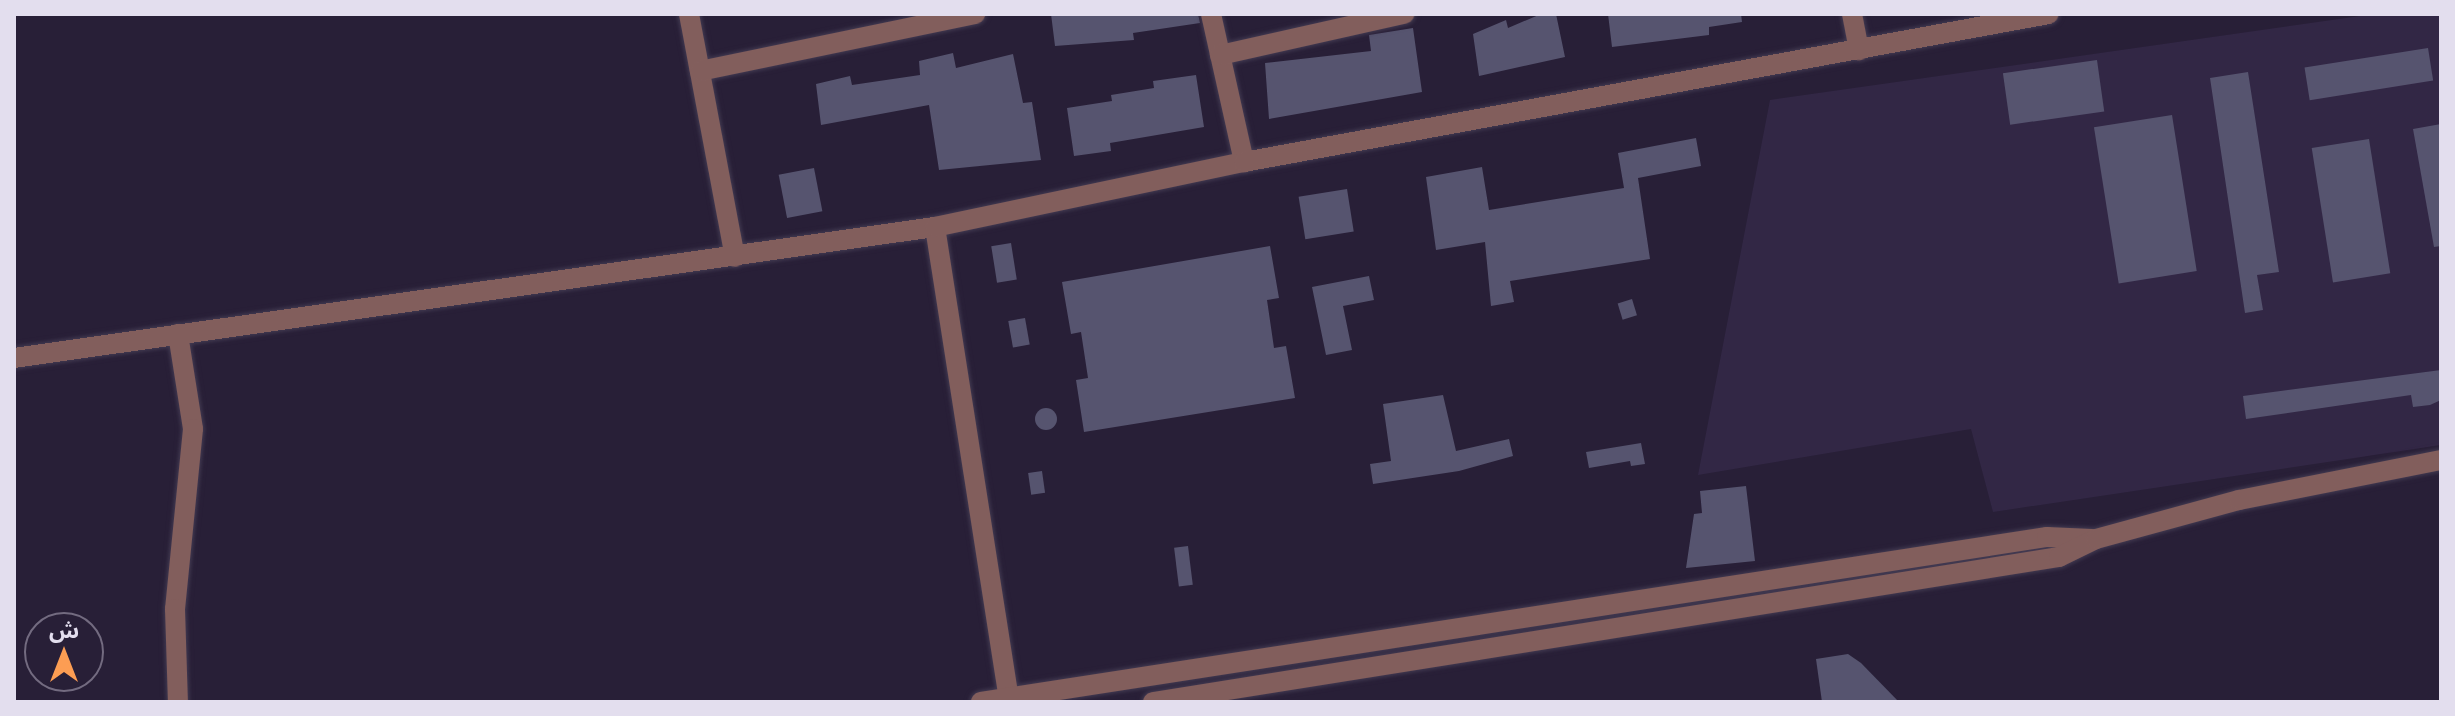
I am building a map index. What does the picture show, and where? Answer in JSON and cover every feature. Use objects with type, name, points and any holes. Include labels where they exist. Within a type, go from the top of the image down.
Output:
[{"type":"street","points":[[689,14],[735,257]]},
{"type":"street","points":[[700,71],[975,14]]},
{"type":"street","points":[[1211,14],[1244,162]]},
{"type":"street","points":[[1220,55],[1404,14]]},
{"type":"street","points":[[1852,14],[1859,50]]},
{"type":"street","points":[[14,358],[935,227],[1244,162],[2049,14]]},
{"type":"street","points":[[935,227],[1009,700]]},
{"type":"street","points":[[178,334],[193,429],[175,609],[178,702]]},
{"type":"street","points":[[1153,702],[2059,557],[2096,539],[2270,492],[2441,460]]},
{"type":"street","points":[[981,702],[2047,537],[2096,539]]},
{"type":"shaded area","points":[[2374,14],[2441,14],[2441,445],[1993,512],[1971,429],[1698,475],[1770,100]]},
{"type":"building","points":[[1051,14],[1198,14],[1200,23],[1133,33],[1134,40],[1055,46]]},
{"type":"building","points":[[1541,14],[1556,14],[1565,57],[1479,76],[1473,34],[1506,20],[1508,28]]},
{"type":"building","points":[[1608,14],[1741,14],[1742,22],[1709,27],[1709,35],[1612,47]]},
{"type":"building","points":[[1413,28],[1422,92],[1269,119],[1265,63],[1371,51],[1369,35]]},
{"type":"building","points":[[2428,48],[2433,81],[2310,100],[2305,68]]},
{"type":"building","points":[[953,53],[956,68],[1013,54],[1023,103],[1032,102],[1041,160],[939,170],[929,105],[821,125],[816,84],[850,76],[852,85],[920,75],[919,61]]},
{"type":"building","points":[[2097,60],[2104,111],[2010,125],[2003,73]]},
{"type":"building","points":[[2248,72],[2279,272],[2257,275],[2263,310],[2245,313],[2210,78]]},
{"type":"building","points":[[1196,75],[1204,127],[1110,143],[1111,151],[1074,156],[1067,108],[1112,101],[1111,95],[1154,88],[1153,81]]},
{"type":"building","points":[[2172,115],[2197,271],[2119,283],[2094,127]]},
{"type":"building","points":[[2441,124],[2441,246],[2434,247],[2413,129]]},
{"type":"building","points":[[1696,138],[1701,166],[1638,178],[1650,259],[1510,281],[1514,302],[1491,306],[1485,242],[1436,250],[1426,177],[1482,167],[1489,210],[1624,188],[1618,153]]},
{"type":"building","points":[[2369,139],[2390,273],[2333,282],[2312,148]]},
{"type":"building","points":[[814,168],[822,211],[787,218],[779,175]]},
{"type":"building","points":[[1347,189],[1354,231],[1305,239],[1299,197]]},
{"type":"building","points":[[1011,243],[1017,280],[997,283],[991,246]]},
{"type":"building","points":[[1270,246],[1279,298],[1267,300],[1274,348],[1286,346],[1295,398],[1084,432],[1076,380],[1088,378],[1081,332],[1071,334],[1062,282]]},
{"type":"building","points":[[1369,276],[1374,300],[1343,306],[1352,350],[1326,355],[1312,287]]},
{"type":"building","points":[[1632,299],[1637,315],[1623,320],[1618,303]]},
{"type":"building","points":[[1025,318],[1030,345],[1013,348],[1008,321]]},
{"type":"building","points":[[2441,370],[2441,400],[2430,405],[2413,407],[2411,395],[2246,419],[2243,396]]},
{"type":"building","points":[[1443,395],[1456,451],[1509,439],[1513,456],[1459,471],[1373,484],[1370,464],[1391,461],[1383,404]]},
{"type":"building","points":[[1046,408],[1054,411],[1057,419],[1054,427],[1046,430],[1038,427],[1035,419],[1038,411]]},
{"type":"building","points":[[1641,443],[1645,464],[1631,466],[1630,461],[1589,468],[1586,452]]},
{"type":"building","points":[[1042,471],[1045,493],[1031,495],[1028,473]]},
{"type":"building","points":[[1746,486],[1755,561],[1686,568],[1694,514],[1702,513],[1700,491]]},
{"type":"building","points":[[1188,546],[1193,585],[1179,586],[1174,548]]},
{"type":"building","points":[[1848,654],[1899,702],[1822,702],[1816,659]]}]
